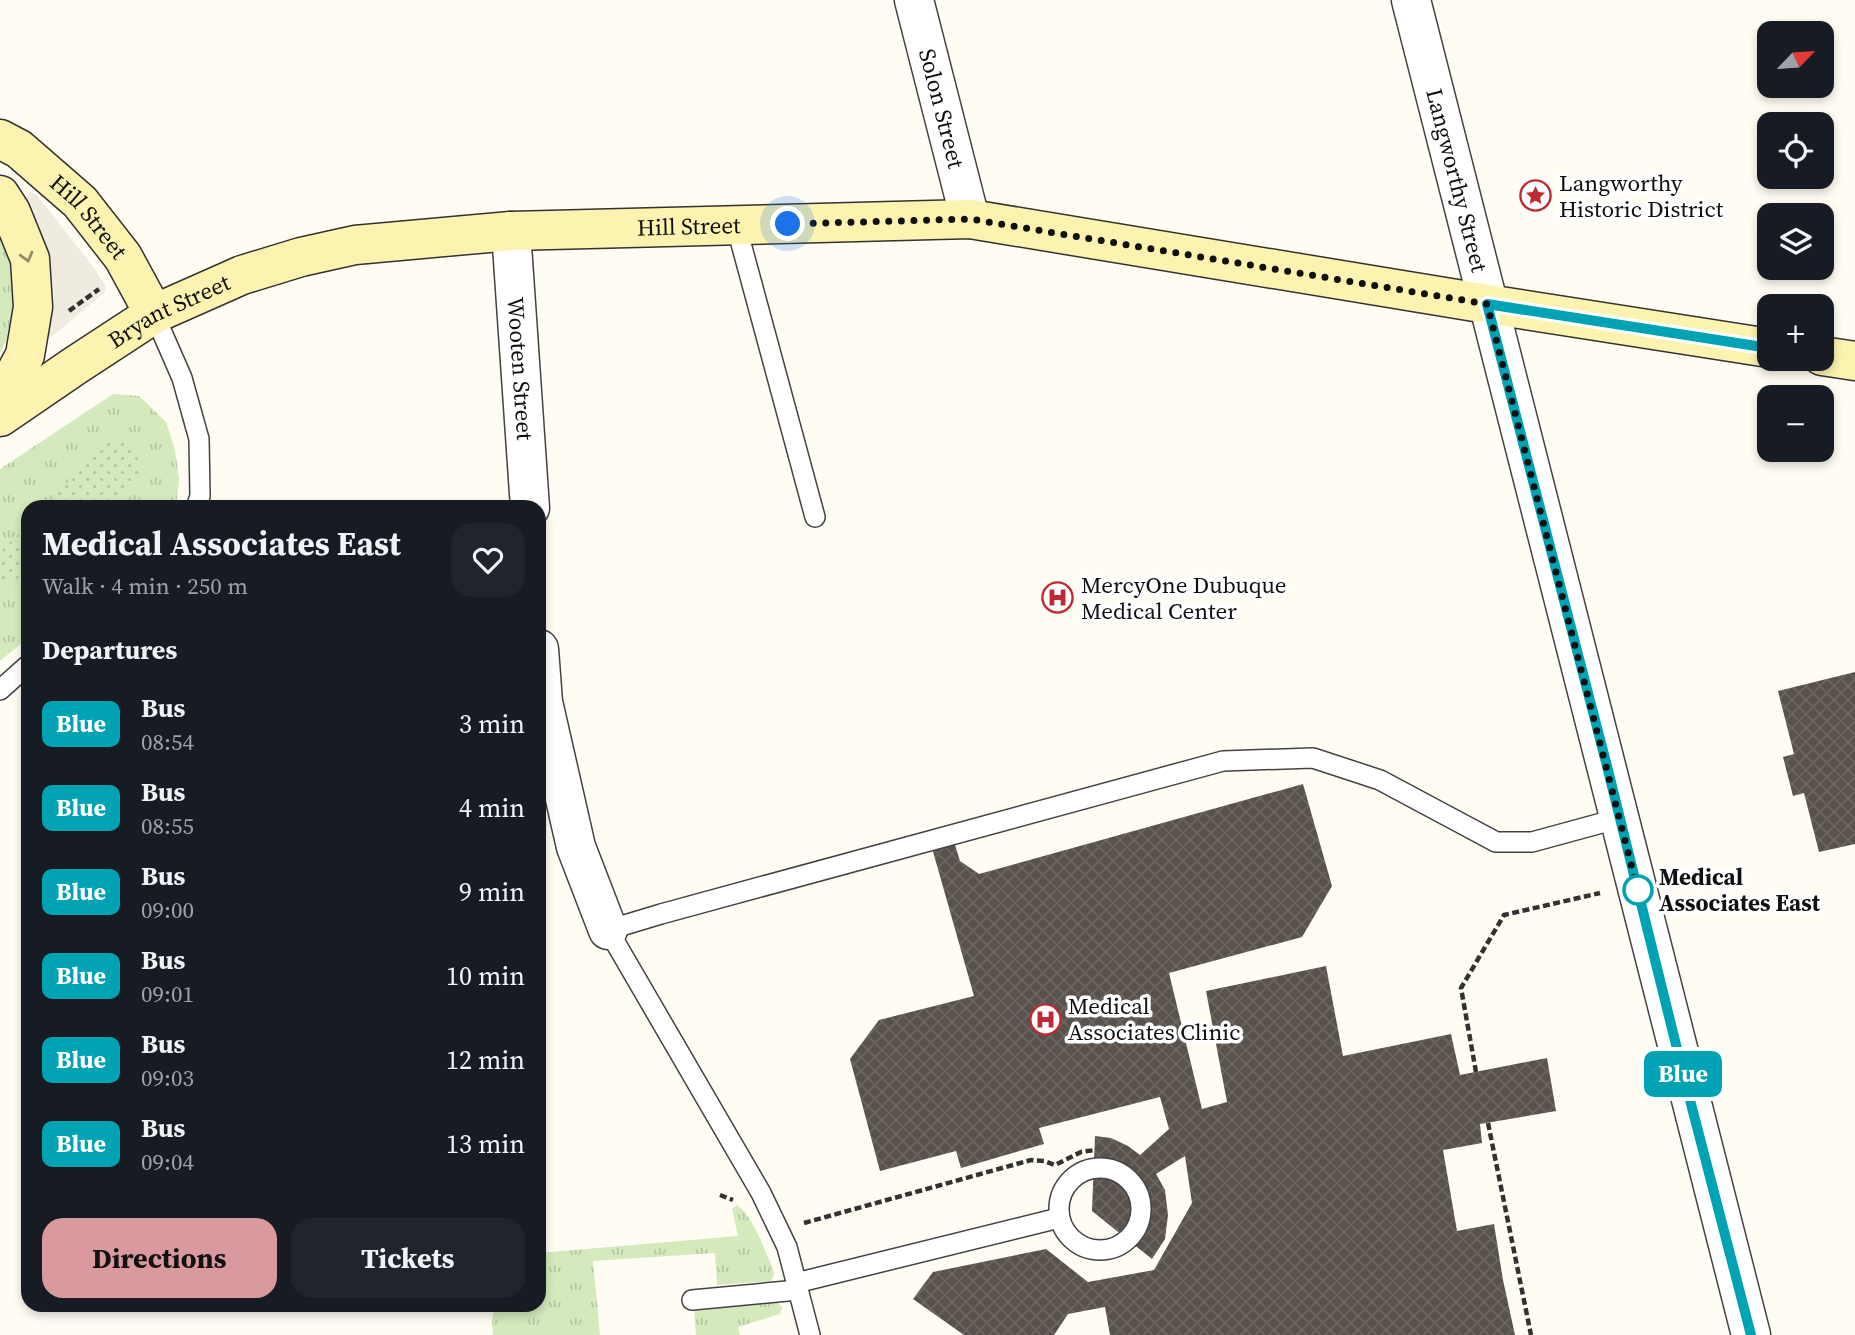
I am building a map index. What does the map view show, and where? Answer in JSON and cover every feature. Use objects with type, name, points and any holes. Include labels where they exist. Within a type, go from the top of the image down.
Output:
[{"type":"main road","name":"Hill Street","points":[[0,139],[19,149],[80,202],[123,257],[153,314]]},
{"type":"main road","points":[[0,195],[11,212],[30,259],[33,307],[25,355],[0,403]]},
{"type":"main road","name":"Hill Street","points":[[355,245],[511,231],[970,219],[1757,346]]},
{"type":"main road","name":"Bryant Street","points":[[0,418],[153,314],[242,275],[355,245]]},
{"type":"main road","points":[[1834,358],[1855,361]]},
{"type":"street","name":"Solon Street","points":[[914,0],[970,219]]},
{"type":"street","name":"Langworthy Street","points":[[1411,0],[1751,1335]]},
{"type":"street","name":"Wooten Street","points":[[511,231],[529,500]]},
{"type":"street","points":[[546,723],[576,848],[608,930]]},
{"type":"lane","points":[[736,225],[815,517]]},
{"type":"lane","points":[[153,314],[182,378],[199,439],[199,500]]},
{"type":"lane","points":[[0,690],[21,672]]},
{"type":"lane","points":[[810,1335],[787,1247],[750,1173],[608,930],[1223,761],[1313,758],[1380,780],[1496,842],[1532,842],[1620,818]]},
{"type":"lane","points":[[1105,1167],[1118,1171],[1129,1179],[1141,1202],[1141,1216],[1132,1235],[1115,1248],[1101,1251],[1074,1242],[1059,1218],[1061,1192],[1079,1172],[1091,1168],[1105,1167]]},
{"type":"lane","points":[[692,1300],[797,1287],[1059,1218]]},
{"type":"path","points":[[64,314],[105,285]]},
{"type":"path","points":[[1476,1072],[1461,988],[1504,915],[1610,891]]},
{"type":"path","points":[[1488,1123],[1531,1335]]},
{"type":"path","points":[[720,1195],[800,1224],[1031,1160],[1055,1165],[1080,1152],[1095,1150]]},
{"type":"green space","points":[[0,225],[11,263],[15,295],[6,341],[0,353]]},
{"type":"green space","points":[[113,394],[139,396],[166,422],[175,450],[179,479],[177,500],[21,500],[21,644],[0,661],[0,469]]},
{"type":"green space","points":[[123,438],[144,454],[140,479],[117,500],[51,500],[104,442]]},
{"type":"green space","points":[[21,532],[21,576],[0,591],[0,552]]},
{"type":"green space","points":[[737,1205],[754,1226],[773,1269],[771,1281],[717,1285],[715,1253],[593,1261],[600,1335],[493,1335],[493,1312],[546,1312],[546,1252],[738,1236],[732,1209]]},
{"type":"green space","points":[[776,1301],[782,1307],[780,1314],[738,1327],[740,1335],[696,1335],[694,1310]]},
{"type":"shaded area","points":[[27,194],[36,194],[105,285],[105,292],[45,340],[49,282],[47,247]]},
{"type":"building","points":[[1855,672],[1855,844],[1819,852],[1804,793],[1793,796],[1783,757],[1794,754],[1778,691]]},
{"type":"building","points":[[1303,784],[1332,886],[1302,937],[1169,973],[1202,1109],[1227,1102],[1206,991],[1326,966],[1343,1056],[1451,1034],[1460,1075],[1547,1058],[1556,1111],[1480,1124],[1482,1143],[1443,1150],[1457,1231],[1494,1224],[1515,1335],[1110,1335],[1105,1307],[1068,1314],[1054,1335],[964,1335],[913,1299],[933,1272],[1046,1249],[1088,1282],[1154,1270],[1192,1203],[1185,1156],[1156,1174],[1165,1190],[1168,1215],[1165,1239],[1152,1259],[1092,1211],[1095,1136],[1111,1138],[1140,1155],[1169,1129],[1160,1097],[1039,1128],[1044,1144],[961,1168],[956,1151],[880,1171],[850,1059],[879,1020],[974,996],[932,848],[954,842],[960,861],[979,874]]},
{"type":"bus line","name":"Blue","points":[[1751,1335],[1487,304],[1757,346]]},
{"type":"place","name":"Langworthy Historic District","points":[[1536,196]]},
{"type":"place","name":"MercyOne Dubuque Medical Center","points":[[1058,598]]},
{"type":"place","name":"Medical Associates East","points":[[1638,890]]},
{"type":"place","name":"Medical Associates Clinic","points":[[1045,1019]]},
{"type":"route","points":[[788,224],[970,219],[1487,304],[1639,895],[1638,890]]}]
